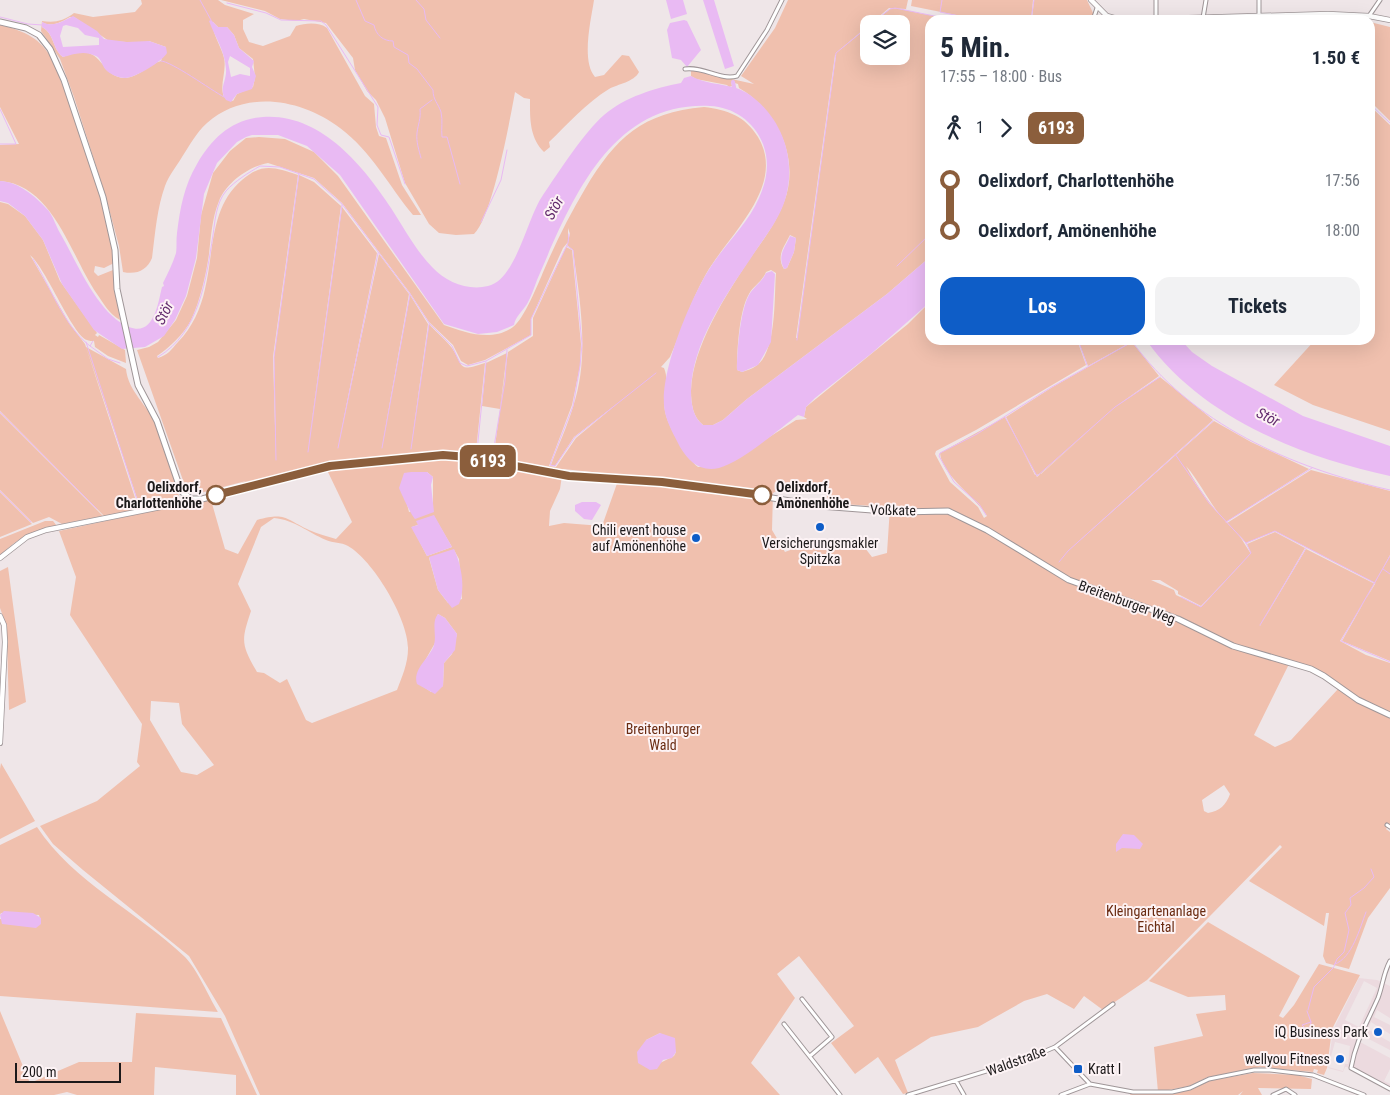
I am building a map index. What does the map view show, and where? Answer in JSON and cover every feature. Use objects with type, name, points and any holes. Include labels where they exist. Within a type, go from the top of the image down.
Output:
[{"type":"main road","points":[[0,22],[26,28],[42,38],[50,49],[64,80],[103,197],[115,250],[117,288],[139,389],[157,422],[182,491],[188,498]]},
{"type":"main road","name":"Voßkate","points":[[188,498],[192,500],[202,499],[241,487],[330,466],[443,455],[468,457],[569,476],[689,484],[820,506],[898,512],[948,511]]},
{"type":"main road","name":"Breitenburger Weg","points":[[948,511],[987,530],[1054,573],[1074,583],[1178,619],[1233,646],[1317,672],[1358,700],[1390,715]]},
{"type":"street","points":[[685,69],[690,68],[731,77],[739,74],[753,54],[782,0]]},
{"type":"street","points":[[1091,0],[1106,15]]},
{"type":"street","points":[[1156,0],[1156,15]]},
{"type":"street","points":[[1204,15],[1206,0]]},
{"type":"street","points":[[1259,0],[1260,15]]},
{"type":"street","points":[[1370,15],[1377,1]]},
{"type":"street","points":[[1095,15],[1097,8]]},
{"type":"street","points":[[1294,15],[1348,15]]},
{"type":"street","points":[[1375,17],[1390,20]]},
{"type":"street","points":[[0,558],[27,537],[46,530],[181,503],[188,498]]},
{"type":"street","points":[[0,616],[4,625],[5,642],[0,743]]},
{"type":"street","points":[[1390,960],[1383,974],[1378,998],[1358,1038],[1351,1068],[1390,1089]]},
{"type":"street","points":[[802,1000],[832,1038],[810,1056]]},
{"type":"street","name":"Waldstraße","points":[[908,1095],[1015,1064],[1055,1047],[1113,1004]]},
{"type":"street","points":[[784,1024],[840,1095]]},
{"type":"street","points":[[1055,1047],[1090,1084]]},
{"type":"street","points":[[1061,1095],[1090,1084],[1153,1093],[1190,1088],[1209,1079],[1239,1072],[1270,1070],[1313,1075],[1364,1095]]},
{"type":"street","points":[[956,1081],[964,1095]]},
{"type":"street","points":[[1274,1095],[1286,1089],[1296,1095]]},
{"type":"shaded area","points":[[1359,978],[1377,980],[1390,986],[1390,1018],[1377,1010],[1374,1017],[1390,1025],[1390,1034],[1371,1022],[1367,1029],[1390,1042],[1390,1050],[1363,1036],[1360,1042],[1390,1058],[1390,1069],[1384,1081],[1390,1084],[1390,1091],[1347,1067],[1345,1067],[1343,1072],[1328,1068],[1343,1071],[1345,1064],[1348,1064],[1350,1046],[1335,1042],[1328,1066],[1333,1030]],"holes":[[[1364,981],[1377,988],[1359,1027],[1345,1020]]]},
{"type":"green space","points":[[141,0],[218,0],[225,5],[254,14],[243,20],[243,29],[249,42],[263,46],[290,36],[296,26],[312,24],[327,28],[365,96],[374,104],[376,127],[379,136],[386,138],[402,185],[421,215],[413,215],[361,147],[340,128],[325,118],[309,110],[274,102],[238,105],[222,112],[207,123],[193,139],[168,178],[162,194],[150,262],[141,271],[133,273],[123,272],[119,246],[105,194],[74,97],[60,59],[41,31],[42,21],[59,21],[74,13],[93,17],[135,12],[142,4]],"holes":[[[74,17],[109,41],[143,43],[149,41],[166,47],[161,61],[126,78],[118,77],[111,73],[90,54],[83,52],[73,53],[63,57],[59,54],[49,34],[42,27],[42,22],[53,24]],[[213,22],[218,27],[227,27],[234,35],[239,48],[253,59],[255,78],[253,87],[237,94],[233,101],[224,97],[225,63]]]},
{"type":"green space","points":[[221,0],[594,0],[589,29],[588,51],[591,70],[595,77],[604,75],[622,55],[629,56],[639,72],[633,78],[609,89],[593,101],[549,142],[550,147],[544,152],[535,140],[533,133],[530,120],[530,99],[524,98],[515,92],[494,189],[481,224],[474,234],[456,235],[439,233],[429,224],[405,183],[385,118],[376,100],[367,91],[355,70],[353,58],[326,23],[304,19],[296,21],[280,19],[265,11]]},
{"type":"green space","points":[[788,0],[908,0],[906,9],[897,8],[930,15],[925,15],[925,261],[887,294],[747,399],[723,420],[713,425],[703,425],[693,410],[691,401],[693,374],[697,357],[712,321],[777,217],[789,186],[789,169],[782,137],[774,122],[753,97],[739,88],[738,84],[731,82],[732,86],[729,87],[696,79],[691,76],[691,70],[754,84],[741,76],[775,28]],"holes":[[[836,55],[797,338],[796,338]],[[790,235],[796,238],[794,252],[787,268],[784,269],[781,260],[783,248]],[[771,270],[776,273],[773,323],[768,349],[763,359],[754,367],[742,372],[737,370],[737,362],[739,331],[746,301],[749,294],[766,272]]]},
{"type":"green space","points":[[912,0],[1033,0],[1032,15],[956,15],[911,6]]},
{"type":"green space","points":[[1034,0],[1087,0],[1093,13],[1093,15],[1032,15]]},
{"type":"green space","points":[[1375,23],[1390,27],[1390,121],[1375,106]]},
{"type":"green space","points":[[0,25],[25,33],[38,41],[53,61],[82,134],[107,214],[114,263],[104,268],[95,266],[94,272],[98,276],[113,270],[120,320],[110,312],[97,294],[59,225],[48,209],[34,195],[19,185],[0,181],[0,145],[19,144],[0,107]]},
{"type":"green space","name":"Breitenburger Wald","points":[[704,107],[721,110],[742,119],[753,130],[765,155],[765,173],[752,209],[706,274],[670,357],[661,367],[664,368],[666,373],[664,405],[667,417],[673,433],[698,467],[727,464],[796,420],[807,419],[804,417],[806,407],[908,324],[925,307],[925,345],[1079,345],[1086,365],[976,430],[936,451],[935,454],[950,482],[978,507],[984,518],[987,516],[982,509],[947,470],[942,462],[940,453],[1005,417],[1037,477],[1115,407],[1160,377],[1213,420],[1069,550],[1214,421],[1251,442],[1309,469],[1227,523],[1311,470],[1390,491],[1390,555],[1375,583],[1275,531],[1246,543],[1239,535],[1251,554],[1247,544],[1275,532],[1305,548],[1260,626],[1306,549],[1375,584],[1340,641],[1366,655],[1390,663],[1390,823],[1386,829],[1390,832],[1390,888],[1368,918],[1349,969],[1326,963],[1323,956],[1329,913],[1326,913],[1324,926],[1249,881],[1282,847],[1280,845],[1147,980],[1103,1010],[1084,996],[1074,1009],[1047,994],[1024,1001],[978,1027],[931,1037],[895,1060],[908,1093],[903,1094],[878,1057],[855,1074],[831,1043],[854,1026],[799,956],[777,974],[795,998],[751,1063],[780,1095],[260,1095],[225,1016],[189,956],[53,844],[40,826],[97,801],[140,766],[137,762],[142,724],[70,615],[76,577],[59,531],[203,500],[246,481],[200,493],[185,486],[137,350],[158,342],[176,320],[187,296],[197,258],[201,215],[213,173],[230,151],[246,138],[285,139],[314,152],[338,176],[444,325],[461,331],[488,335],[505,332],[513,327],[522,317],[568,219],[596,171],[620,142],[647,122],[682,110]],"holes":[[[268,163],[314,178],[342,203],[410,293],[429,322],[453,345],[461,361],[468,365],[485,360],[531,335],[531,319],[563,248],[568,242],[567,245],[573,250],[582,328],[581,368],[578,388],[573,407],[551,465],[555,466],[574,437],[618,403],[576,438],[556,467],[549,466],[572,405],[580,366],[581,344],[572,250],[566,247],[533,318],[533,336],[508,352],[494,453],[476,451],[485,363],[470,367],[463,366],[452,348],[429,324],[411,448],[428,324],[410,295],[382,447],[409,294],[379,254],[339,442],[377,253],[342,207],[308,449],[341,206],[314,182],[299,175],[274,357],[276,461],[273,357],[298,175],[282,170],[268,168],[256,171],[242,180],[232,191],[224,203],[219,216],[205,289],[192,324],[167,354],[158,358],[157,356],[180,335],[194,313],[206,270],[215,214],[222,194],[239,176],[253,168]],[[1186,466],[1225,521],[1214,508]],[[563,469],[620,475],[602,526],[564,523],[549,526],[550,511],[560,489]],[[327,470],[352,522],[336,539],[312,531],[285,518],[274,517],[257,520],[238,554],[225,549],[211,500],[254,485]],[[427,472],[433,477],[433,507],[409,512],[405,496],[404,474]],[[795,481],[829,485],[826,503],[890,507],[887,553],[872,557],[865,548],[826,547],[806,544],[785,552],[772,530],[773,493]],[[274,518],[281,519],[326,540],[348,546],[368,564],[388,592],[403,623],[407,637],[408,654],[397,690],[312,723],[306,720],[287,679],[280,683],[264,673],[257,672],[244,642],[245,629],[251,611],[238,584],[261,527]],[[435,518],[452,547],[427,556],[412,527]],[[454,550],[459,559],[462,599],[448,603],[438,590],[429,558]],[[1251,554],[1201,607],[1176,595],[1174,590],[1151,580],[1160,580],[1178,591],[1178,594],[1201,606]],[[438,614],[445,618],[457,634],[452,654],[444,663],[443,686],[431,692],[424,687],[418,673],[435,643],[435,622]],[[1289,664],[1311,671],[1338,686],[1338,689],[1291,740],[1275,747],[1254,735]],[[151,701],[179,703],[182,724],[214,765],[197,775],[181,772],[150,720]],[[1224,785],[1230,794],[1222,807],[1208,813],[1204,811],[1202,800]],[[660,1033],[676,1052],[674,1056],[660,1063],[646,1040]]]},
{"type":"green space","points":[[1375,111],[1390,125],[1390,431],[1313,405],[1274,385],[1310,345],[1375,345]]},
{"type":"green space","points":[[0,202],[8,204],[25,216],[43,240],[60,281],[97,333],[95,335],[98,337],[99,335],[125,350],[126,363],[108,356],[95,347],[94,341],[81,336],[44,273],[30,255],[69,323],[85,344],[139,510],[104,516],[0,411]]},
{"type":"green space","points":[[1080,345],[1126,345],[1088,366]]},
{"type":"green space","points":[[1127,345],[1134,345],[1159,376],[1115,407],[1041,474],[1035,475],[1006,417],[1051,388]]},
{"type":"green space","points":[[86,347],[126,369],[130,384],[161,434],[179,496],[177,500],[141,510]]},
{"type":"green space","points":[[507,353],[500,409],[482,406],[486,363]]},
{"type":"green space","points":[[0,413],[103,516],[62,524],[49,517],[33,523],[0,490]]},
{"type":"green space","points":[[0,492],[32,524],[0,537]]},
{"type":"green space","points":[[45,521],[53,521],[57,526],[26,536],[13,544],[0,556],[0,539]]},
{"type":"green space","points":[[1390,556],[1390,661],[1342,641]]},
{"type":"green space","points":[[8,567],[26,702],[9,710],[6,624],[0,608],[0,571]]},
{"type":"green space","points":[[1,763],[35,821],[0,839],[0,769]]},
{"type":"green space","points":[[37,827],[52,847],[87,880],[147,925],[185,957],[218,1012],[0,996],[0,919],[41,924],[39,915],[1,913],[0,915],[0,845]]},
{"type":"green space","points":[[1208,922],[1300,976],[1279,1016],[1283,1018],[1294,1005],[1319,964],[1360,975],[1332,1029],[1327,1068],[1324,1075],[1317,1073],[1318,1070],[1314,1069],[1313,1072],[1260,1067],[1208,1077],[1189,1086],[1158,1092],[1154,1047],[1203,1036],[1196,1014],[1226,1010],[1225,995],[1188,997],[1149,981]]},
{"type":"green space","points":[[0,1011],[30,1083],[79,1062],[132,1062],[136,1013],[221,1018],[257,1095],[236,1095],[236,1075],[155,1067],[154,1095],[77,1095],[67,1092],[54,1095],[0,1095]]},
{"type":"green space","points":[[1253,1073],[1297,1075],[1312,1079],[1311,1089],[1258,1088],[1262,1095],[1240,1095],[1243,1091],[1238,1095],[1130,1095],[1131,1093],[1172,1094],[1191,1090],[1209,1081]]},
{"type":"water","points":[[666,0],[683,0],[687,14],[671,19]]},
{"type":"water","points":[[703,0],[714,0],[734,66],[725,69]]},
{"type":"water","points":[[73,16],[97,31],[104,39],[127,42],[149,41],[166,47],[167,53],[142,72],[125,78],[107,71],[98,57],[92,54],[79,53],[63,57],[59,54],[49,34],[42,27],[42,22],[54,24]],"holes":[[[63,26],[78,28],[85,35],[99,38],[99,45],[63,47],[60,36]]]},
{"type":"water","points":[[211,20],[218,27],[227,27],[234,35],[239,48],[254,61],[252,67],[256,76],[252,89],[237,94],[231,102],[226,100],[224,96],[225,62],[222,50],[209,21]],"holes":[[[230,56],[250,68],[250,76],[240,74],[231,77],[228,62]]]},
{"type":"water","points":[[687,21],[701,50],[687,67],[681,60],[672,58],[667,30],[670,23]]},
{"type":"water","name":"Stör","points":[[691,76],[707,82],[736,88],[750,95],[771,116],[779,128],[788,156],[789,171],[785,200],[778,216],[721,304],[697,356],[693,373],[691,401],[695,414],[703,425],[713,425],[723,420],[747,399],[887,294],[925,261],[925,306],[872,353],[815,398],[806,407],[804,417],[798,415],[749,453],[719,468],[706,469],[696,465],[683,452],[667,421],[664,396],[671,356],[696,293],[714,262],[755,207],[766,178],[765,151],[759,136],[748,122],[735,112],[727,109],[710,106],[675,109],[645,120],[620,139],[598,163],[580,190],[564,220],[528,301],[514,325],[497,332],[478,334],[444,324],[340,175],[307,146],[278,135],[252,135],[246,137],[237,142],[217,163],[204,194],[196,258],[186,296],[175,320],[164,336],[145,347],[122,349],[94,330],[62,284],[43,240],[25,216],[8,203],[0,201],[0,181],[20,187],[38,200],[50,212],[98,300],[118,321],[137,329],[144,327],[153,317],[162,287],[164,286],[163,283],[175,257],[183,197],[193,172],[209,146],[232,126],[242,122],[263,117],[284,118],[303,123],[321,133],[353,159],[380,192],[421,254],[438,273],[451,281],[465,286],[488,286],[498,281],[506,272],[520,247],[543,195],[572,153],[597,122],[621,103],[651,91],[681,83],[684,78]]},
{"type":"water","points":[[790,236],[796,238],[794,252],[787,268],[784,269],[781,260]]},
{"type":"water","points":[[772,271],[775,274],[771,342],[758,365],[742,372],[737,370],[743,311],[751,292],[766,273]]},
{"type":"water","name":"Stör","points":[[1150,345],[1186,345],[1212,366],[1303,416],[1390,446],[1390,476],[1322,457],[1288,445],[1255,430],[1224,412],[1195,391],[1169,367]]},
{"type":"water","points":[[427,472],[433,477],[431,485],[434,512],[415,519],[399,488],[404,473]]},
{"type":"water","points":[[582,502],[596,502],[601,505],[592,520],[584,519],[575,511],[575,505]]},
{"type":"water","points":[[434,515],[452,547],[427,556],[411,527],[418,525],[416,521]]},
{"type":"water","points":[[454,549],[461,569],[462,591],[459,604],[452,608],[438,590],[429,557]]},
{"type":"water","points":[[438,614],[445,618],[457,634],[455,650],[444,663],[443,686],[435,694],[417,684],[416,679],[419,668],[434,645],[434,625]]},
{"type":"water","points":[[1123,834],[1134,835],[1143,844],[1140,849],[1122,848],[1116,852],[1116,844]]},
{"type":"water","points":[[4,911],[33,913],[41,918],[41,924],[36,928],[2,924],[0,915]]},
{"type":"water","points":[[660,1033],[675,1038],[676,1052],[672,1058],[663,1060],[657,1069],[650,1070],[638,1063],[637,1052],[646,1040]]},
{"type":"waterway","points":[[200,0],[211,20]]},
{"type":"waterway","points":[[356,0],[365,21],[374,25],[376,32],[381,37],[393,41],[394,47],[408,55],[409,63],[417,69],[433,90],[441,112],[442,137],[447,137],[460,184]]},
{"type":"waterway","points":[[416,0],[424,9],[426,20],[440,38]]},
{"type":"waterway","points":[[942,0],[940,12],[955,15]]},
{"type":"waterway","points":[[1032,15],[1034,0]]},
{"type":"waterway","points":[[227,3],[266,13],[281,20],[321,21],[326,25],[378,107],[377,125],[381,135],[389,137],[405,184]]},
{"type":"waterway","points":[[882,15],[890,9],[895,8],[929,15]]},
{"type":"waterway","points":[[0,17],[28,24],[42,25]]},
{"type":"waterway","points":[[797,340],[836,53],[860,33]]},
{"type":"waterway","points":[[161,61],[182,71],[224,97]]},
{"type":"waterway","points":[[733,82],[735,92]]},
{"type":"waterway","points":[[421,158],[417,136],[420,109],[432,100]]},
{"type":"waterway","points":[[0,109],[16,144],[0,144]]},
{"type":"waterway","points":[[1375,109],[1390,123]]},
{"type":"waterway","points":[[481,222],[501,180],[507,150]]},
{"type":"waterway","points":[[158,357],[183,334],[199,303],[220,201],[230,187],[260,166],[280,167],[314,179],[342,204],[410,294],[429,323],[452,346],[460,363],[467,366],[486,361],[531,335],[531,319],[568,243],[569,234]]},
{"type":"waterway","points":[[276,460],[274,357],[299,173]]},
{"type":"waterway","points":[[308,452],[342,205]]},
{"type":"waterway","points":[[897,266],[925,239]]},
{"type":"waterway","points":[[567,246],[573,250],[582,344],[573,406],[550,465],[555,466],[575,437],[656,373]]},
{"type":"waterway","points":[[338,448],[378,253]]},
{"type":"waterway","points":[[33,259],[65,317],[90,346]]},
{"type":"waterway","points":[[382,448],[410,294]]},
{"type":"waterway","points":[[411,449],[429,324]]},
{"type":"waterway","points":[[93,341],[90,346],[108,359],[120,363]]},
{"type":"waterway","points":[[86,342],[140,509]]},
{"type":"waterway","points":[[1080,345],[1087,365]]},
{"type":"waterway","points":[[986,515],[979,504],[954,482],[939,456],[940,453],[977,434],[1050,388],[1127,345]]},
{"type":"waterway","points":[[1135,345],[1155,370],[1183,396],[1213,419],[1246,438],[1281,455],[1317,469],[1353,481],[1390,490]]},
{"type":"waterway","points":[[493,453],[505,381],[507,350]]},
{"type":"waterway","points":[[477,451],[486,362]]},
{"type":"waterway","points":[[1005,417],[1037,476],[1115,407],[1160,377]]},
{"type":"waterway","points":[[0,412],[97,509]]},
{"type":"waterway","points":[[1059,562],[1068,551],[1213,421]]},
{"type":"waterway","points":[[1175,454],[1209,503],[1246,543],[1251,553],[1201,607],[1181,597]]},
{"type":"waterway","points":[[1226,522],[1312,468]]},
{"type":"waterway","points":[[0,491],[31,522]]},
{"type":"waterway","points":[[1246,543],[1275,531],[1375,583]]},
{"type":"waterway","points":[[1260,625],[1306,548]]},
{"type":"waterway","points":[[1390,556],[1341,641],[1390,662]]},
{"type":"waterway","points":[[1383,569],[1390,574]]},
{"type":"waterway","points":[[1334,966],[1337,959],[1344,952],[1349,930],[1345,913],[1351,905],[1350,898],[1364,888],[1374,877],[1371,869]]},
{"type":"waterway","points":[[1335,964],[1341,961],[1351,949],[1366,912]]},
{"type":"waterway","points":[[1308,1010],[1314,987],[1334,967]]},
{"type":"waterway","points":[[1293,1038],[1310,1027],[1311,1022],[1307,1011]]},
{"type":"waterway","points":[[1306,1029],[1302,1025],[1311,1022]]},
{"type":"bus line","name":"6193","points":[[216,495],[241,487],[330,466],[443,455],[468,457],[569,476],[689,484],[762,495]]},
{"type":"place","name":"Oelixdorf, Charlottenhöhe","points":[[216,495]]},
{"type":"place","name":"Oelixdorf, Amönenhöhe","points":[[762,495]]},
{"type":"place","name":"Versicherungsmakler Spitzka","points":[[820,527]]},
{"type":"place","name":"Chili event house auf Amönenhöhe","points":[[696,538]]},
{"type":"place","name":"iQ Business Park","points":[[1378,1032]]},
{"type":"place","name":"wellyou Fitness","points":[[1340,1059]]},
{"type":"place","name":"Kratt I","points":[[1078,1069]]},
{"type":"park label","name":"Kleingartenanlage Eichtal","points":[[1156,920]]}]
